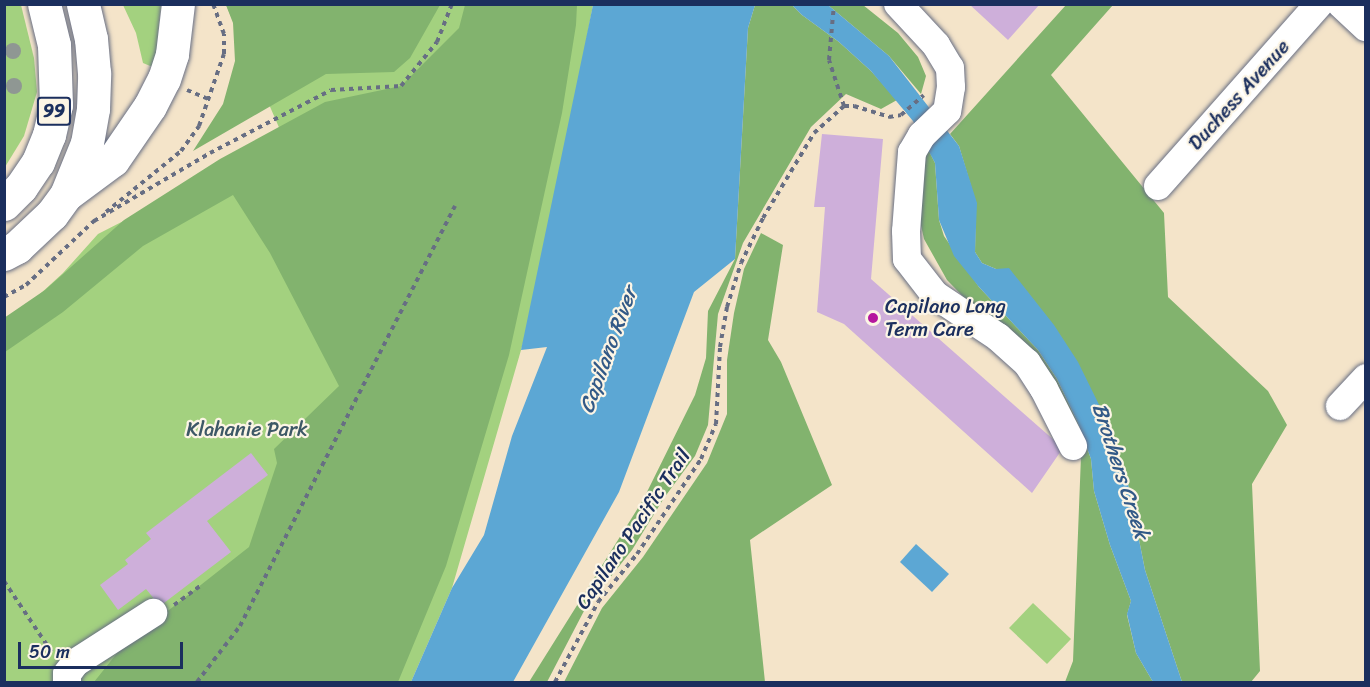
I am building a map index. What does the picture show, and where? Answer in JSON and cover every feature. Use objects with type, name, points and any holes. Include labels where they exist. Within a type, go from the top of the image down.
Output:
[{"type":"highway","name":"99","points":[[4,204],[21,187],[38,162],[49,135],[56,105],[54,45],[44,4]]},
{"type":"highway","points":[[66,195],[87,143],[93,109],[91,39],[83,4]]},
{"type":"highway","points":[[4,255],[37,229],[66,195],[113,160],[150,106],[164,79],[172,54],[178,4]]},
{"type":"street","points":[[898,4],[936,45],[950,68],[951,87],[938,100],[912,153],[906,231],[907,259],[934,295],[998,337],[1027,363],[1073,446]]},
{"type":"street","name":"Duchess Avenue","points":[[1158,186],[1319,4]]},
{"type":"street","points":[[1341,4],[1365,27]]},
{"type":"street","points":[[1340,406],[1365,378]]},
{"type":"street","points":[[67,678],[75,663],[153,613]]},
{"type":"path","points":[[94,222],[210,153],[331,90],[401,86],[437,42],[452,4]]},
{"type":"path","points":[[834,4],[829,60],[844,106],[889,117],[901,115],[938,100]]},
{"type":"path","points":[[190,92],[210,100]]},
{"type":"path","name":"Capilano Pacific Trail","points":[[555,682],[598,602],[637,554],[701,459],[716,424],[720,347],[727,307],[741,263],[763,218],[814,133],[844,106]]},
{"type":"path","points":[[196,682],[240,626],[455,206]]},
{"type":"path","points":[[4,581],[67,678]]},
{"type":"green space","points":[[5,4],[21,5],[34,58],[37,92],[24,136],[5,167]]},
{"type":"green space","points":[[123,5],[161,5],[155,68],[143,63],[136,33]]},
{"type":"green space","name":"Klahanie Park","points":[[226,5],[593,5],[539,288],[452,588],[411,682],[5,682],[4,319],[27,306],[63,273],[98,234],[284,139]]},
{"type":"green space","points":[[226,5],[440,5],[410,58],[394,72],[326,74],[193,151],[223,104],[235,61],[233,23]]},
{"type":"green space","points":[[465,5],[577,5],[576,25],[562,113],[509,355],[446,566],[398,682],[94,682],[122,647],[249,547],[277,463],[274,449],[339,386],[270,253],[233,195],[143,246],[63,312],[5,352],[4,318],[45,290],[124,220],[220,159],[325,102],[401,86],[459,28]]},
{"type":"green space","points":[[755,5],[792,5],[839,42],[871,71],[897,100],[881,109],[846,94],[811,127],[743,243],[718,314],[708,425],[695,456],[664,498],[632,550],[585,609],[547,682],[529,682],[643,500],[695,395],[706,358],[708,311],[735,259],[748,28]]},
{"type":"green space","points":[[828,5],[863,5],[898,33],[918,57],[926,76],[921,94],[889,56]]},
{"type":"green space","points":[[1066,5],[1113,5],[1051,75],[1164,213],[1168,297],[1268,391],[1287,425],[1252,484],[1260,671],[1251,682],[1182,682],[1145,570],[1128,484],[1110,427],[996,269],[982,263],[975,252],[976,203],[959,146],[950,134]]},
{"type":"green space","points":[[927,147],[935,163],[939,220],[944,236],[979,287],[1038,350],[1057,379],[1078,423],[1091,459],[1094,491],[1110,545],[1131,601],[1127,615],[1136,653],[1153,682],[1065,682],[1073,661],[1081,456],[979,313],[947,280],[924,239],[920,221]]},
{"type":"green space","points":[[761,233],[783,245],[768,340],[781,362],[832,485],[750,540],[765,682],[564,682],[602,608],[643,557],[707,463],[727,414],[727,360],[744,269]]},
{"type":"green space","points":[[1033,603],[1071,639],[1047,664],[1009,628]]},
{"type":"water","name":"Capilano River","points":[[593,5],[755,5],[748,28],[735,259],[694,292],[619,492],[513,682],[411,682],[452,588],[484,535],[512,436],[547,347],[521,350]]},
{"type":"water","name":"Brothers Creek","points":[[792,5],[828,5],[889,56],[959,146],[977,203],[975,252],[982,263],[996,269],[1009,268],[1054,325],[1078,362],[1110,427],[1128,484],[1145,570],[1182,682],[1153,682],[1136,653],[1127,614],[1131,601],[1110,545],[1094,491],[1091,459],[1078,423],[1057,379],[1038,350],[979,287],[954,256],[939,220],[935,163],[913,121],[871,71]]},
{"type":"water","points":[[916,544],[949,574],[932,592],[900,562]]},
{"type":"building","points":[[969,4],[1040,4],[1008,40]]},
{"type":"building","name":"Capilano Long Term Care","points":[[822,134],[883,139],[871,279],[1063,448],[1032,493],[844,324],[817,312],[825,207],[814,207]]},
{"type":"building","points":[[251,453],[268,475],[207,521],[231,552],[160,606],[146,589],[118,610],[100,585],[128,564],[125,560],[151,539],[146,533]]},
{"type":"place","name":"Capilano Long Term Care","points":[[873,318]]}]
